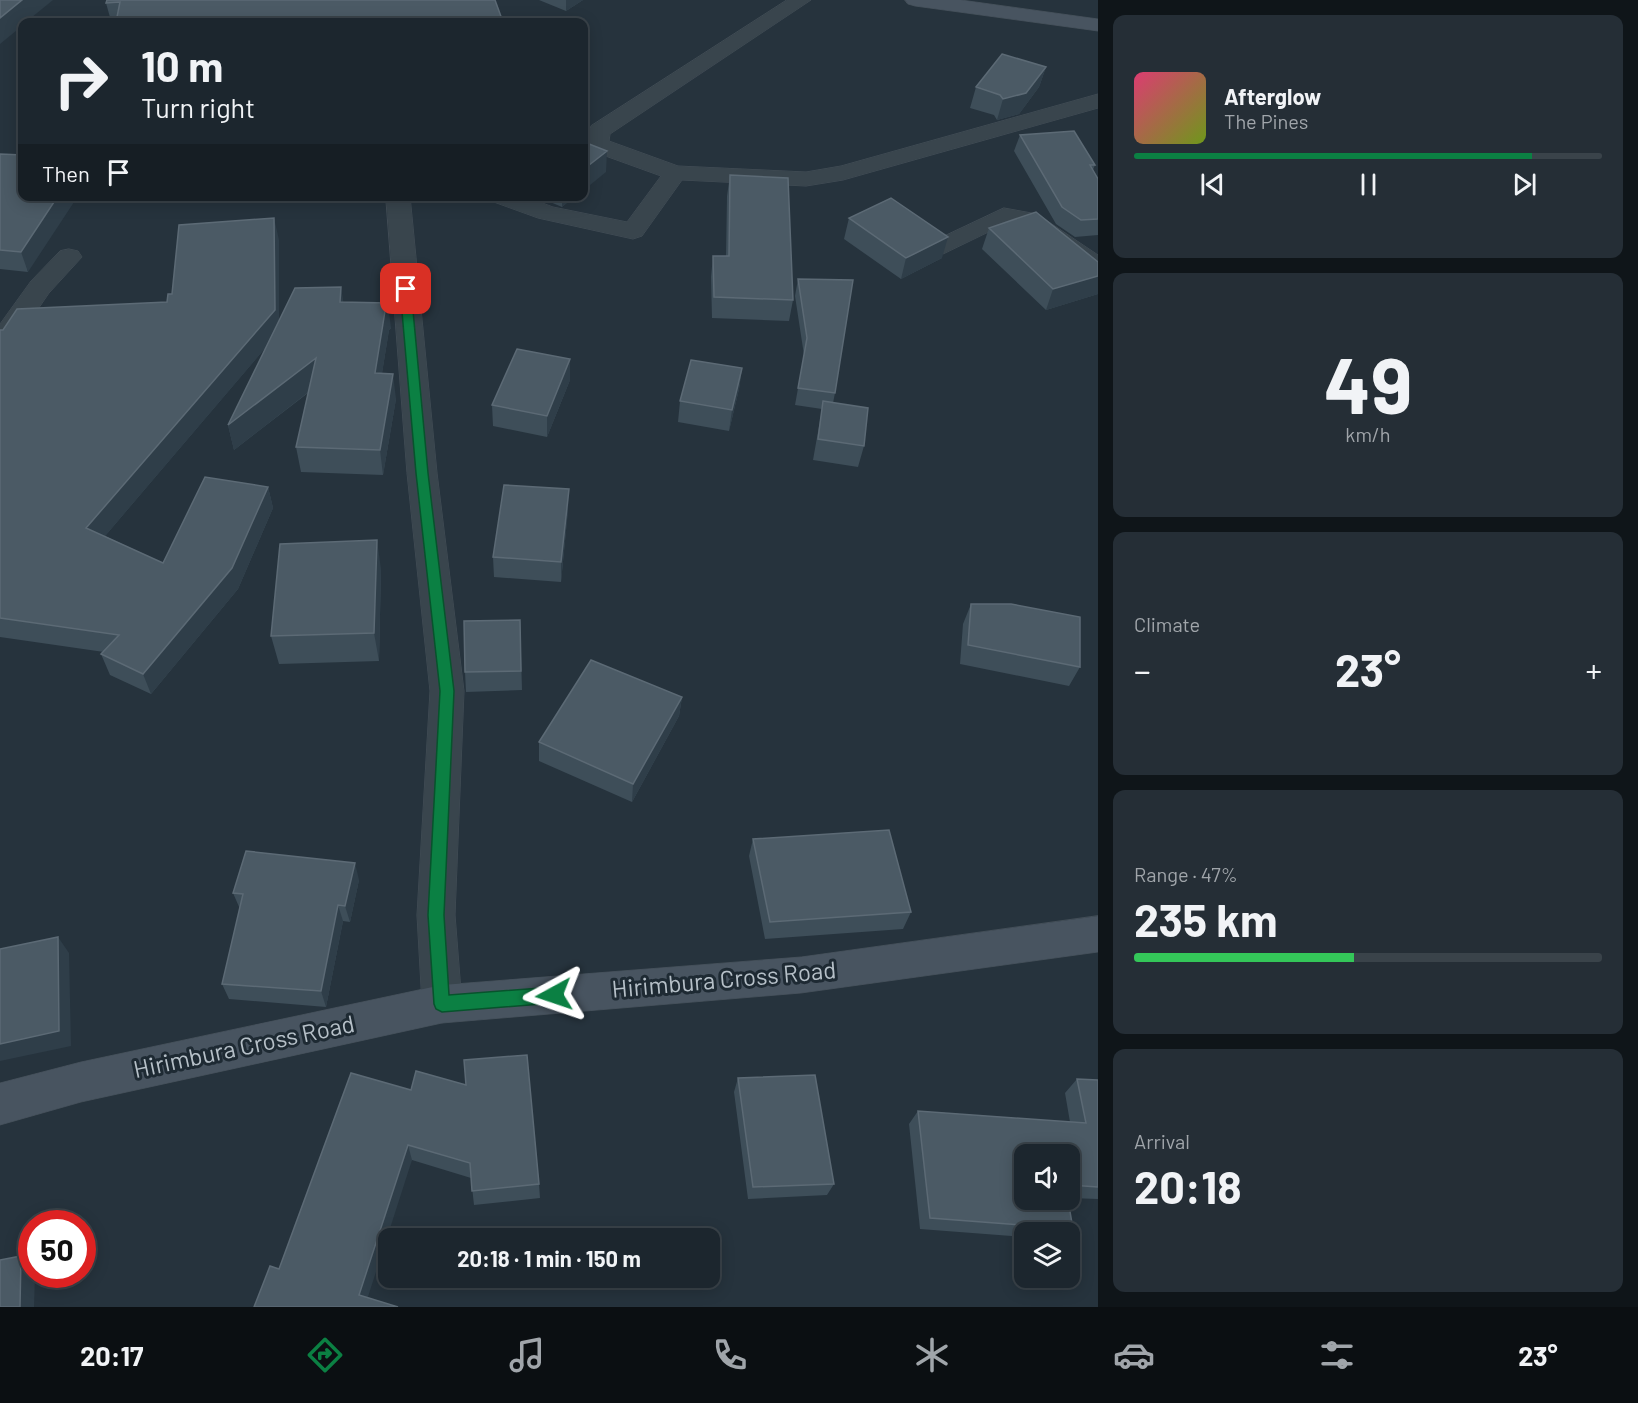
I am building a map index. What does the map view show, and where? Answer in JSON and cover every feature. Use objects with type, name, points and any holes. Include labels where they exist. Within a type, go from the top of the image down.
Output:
[{"type":"main road","points":[[915,0],[1098,25]]},
{"type":"main road","name":"Hirimbura Cross Road","points":[[0,1104],[81,1082],[442,1004],[801,975],[1098,934]]},
{"type":"street","points":[[801,0],[599,131],[597,145],[675,173],[806,179],[843,173],[1098,101]]},
{"type":"street","points":[[514,201],[547,213],[633,231],[675,173]]},
{"type":"street","points":[[398,201],[422,473],[447,691],[436,915],[442,1004]]},
{"type":"street","points":[[943,246],[1004,215],[1028,219],[1098,267]]},
{"type":"street","points":[[0,344],[40,287],[69,257]]},
{"type":"building","points":[[0,0],[22,0],[0,18]]},
{"type":"building","points":[[107,0],[495,0],[502,18],[117,18],[120,2],[106,3]]},
{"type":"building","points":[[1002,54],[1046,67],[1026,93],[1003,99],[1000,95],[976,87]]},
{"type":"building","points":[[1074,131],[1095,165],[1090,165],[1098,179],[1098,219],[1081,220],[1062,207],[1020,135]]},
{"type":"building","points":[[588,144],[607,151],[588,166]]},
{"type":"building","points":[[0,154],[18,155],[18,201],[55,201],[21,252],[0,250]]},
{"type":"building","points":[[730,175],[788,178],[793,300],[714,297],[713,256],[729,256]]},
{"type":"building","points":[[891,198],[948,237],[906,258],[849,218]]},
{"type":"building","points":[[1036,212],[1098,262],[1098,276],[1053,289],[989,228]]},
{"type":"building","points":[[274,218],[275,310],[86,528],[163,563],[205,477],[268,487],[232,568],[143,674],[101,654],[119,635],[0,618],[0,330],[3,330],[17,309],[167,302],[168,294],[172,294],[179,225]]},
{"type":"building","points":[[798,279],[853,280],[835,393],[798,388],[807,338]]},
{"type":"building","points":[[341,287],[340,302],[388,303],[375,373],[393,374],[380,450],[296,447],[316,358],[228,425],[295,288]]},
{"type":"building","points":[[517,349],[570,359],[547,416],[492,405]]},
{"type":"building","points":[[691,360],[742,368],[732,410],[680,401]]},
{"type":"building","points":[[823,401],[868,408],[864,446],[818,439]]},
{"type":"building","points":[[504,485],[569,489],[561,562],[493,557]]},
{"type":"building","points":[[377,540],[374,633],[271,636],[280,544]]},
{"type":"building","points":[[971,604],[1011,604],[1080,617],[1080,667],[968,645]]},
{"type":"building","points":[[520,620],[521,671],[465,672],[464,621]]},
{"type":"building","points":[[591,660],[682,697],[633,784],[539,742]]},
{"type":"building","points":[[889,830],[911,912],[770,922],[753,839]]},
{"type":"building","points":[[246,851],[355,863],[345,906],[338,905],[321,991],[222,984],[243,894],[233,893]]},
{"type":"building","points":[[58,937],[59,1031],[0,1044],[0,949]]},
{"type":"building","points":[[527,1055],[539,1184],[472,1191],[470,1163],[408,1145],[381,1228],[378,1228],[378,1237],[359,1295],[398,1307],[254,1307],[270,1266],[279,1269],[351,1073],[411,1090],[416,1071],[466,1085],[464,1060]]},
{"type":"building","points":[[815,1075],[834,1184],[753,1187],[738,1078]]},
{"type":"building","points":[[1077,1079],[1098,1080],[1098,1187],[1080,1186],[1080,1144],[1014,1144],[1014,1210],[1070,1210],[1072,1222],[1014,1222],[1014,1224],[930,1218],[918,1111],[1086,1123]]},
{"type":"building","points":[[18,1257],[20,1307],[0,1307],[0,1260]]},
{"type":"route","points":[[406,289],[422,473],[447,691],[436,915],[442,1004],[554,995]]}]
